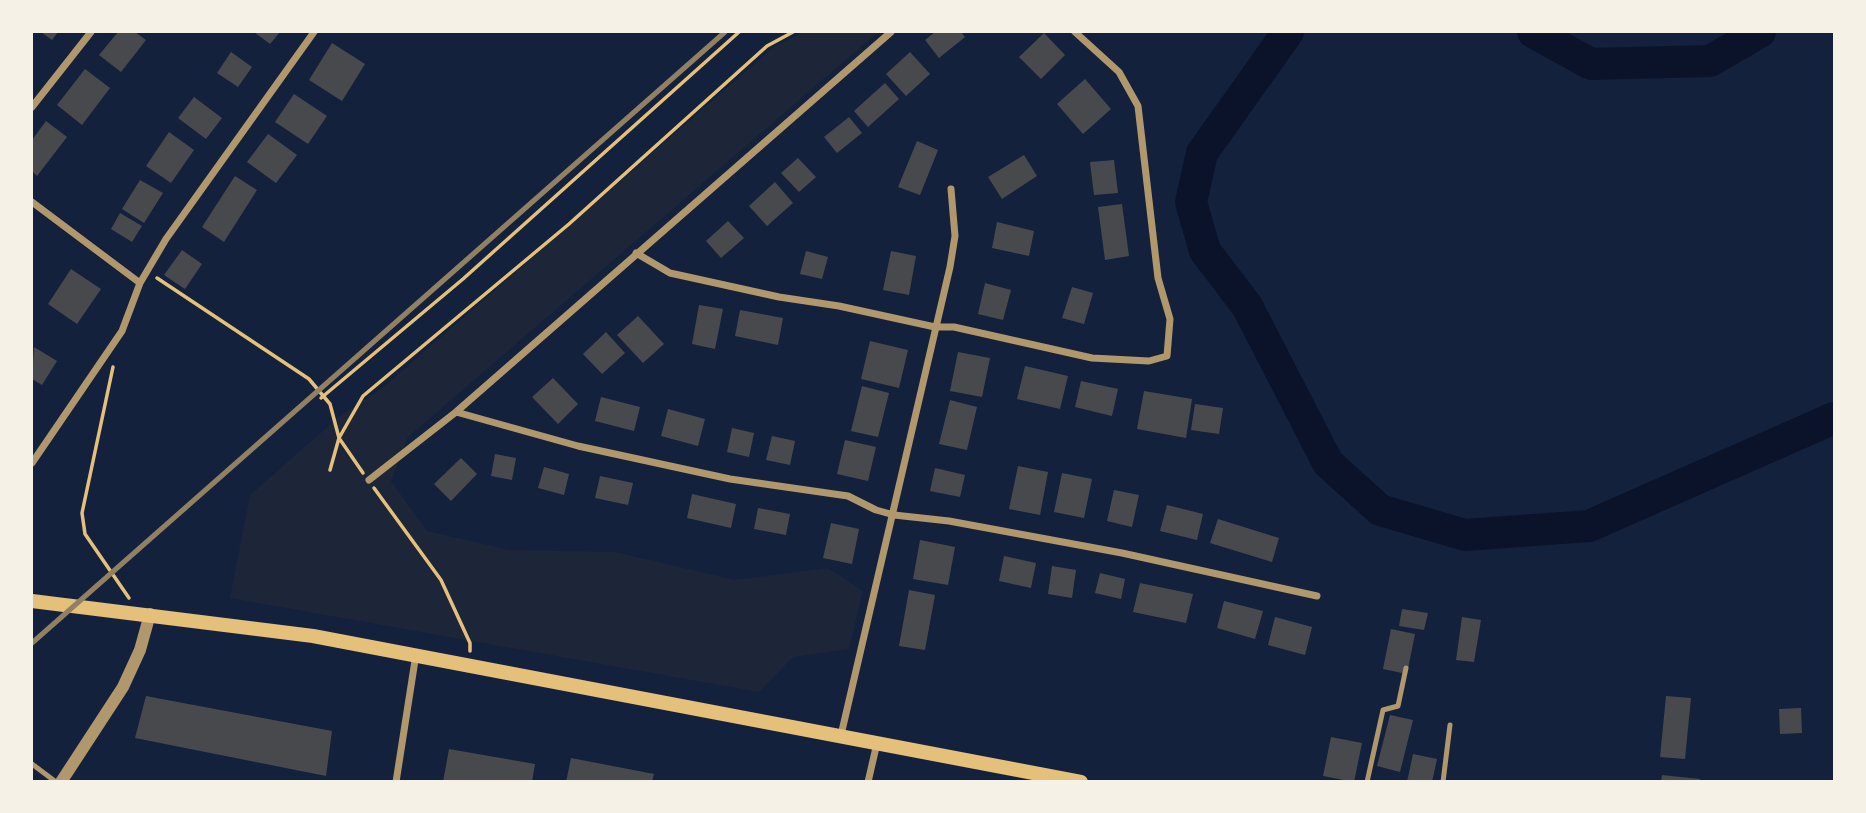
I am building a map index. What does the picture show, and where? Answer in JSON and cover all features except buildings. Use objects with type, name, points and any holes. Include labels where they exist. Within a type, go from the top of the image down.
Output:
[{"type":"main road","points":[[32,601],[259,627],[416,654],[1081,782]]},
{"type":"street","points":[[32,107],[91,32]]},
{"type":"street","points":[[32,463],[122,331],[147,271],[314,32]]},
{"type":"street","points":[[369,480],[456,412],[891,32]]},
{"type":"street","points":[[636,253],[670,273],[935,327],[954,327],[1092,358],[1149,361],[1167,356],[1170,319],[1158,278],[1138,106],[1119,72],[1075,32]]},
{"type":"street","points":[[841,735],[894,515],[955,236],[951,189]]},
{"type":"street","points":[[32,202],[140,283]]},
{"type":"street","points":[[456,412],[578,446],[717,476],[848,496],[876,510],[894,515],[949,521],[1122,553],[1317,596]]},
{"type":"street","points":[[59,782],[122,687],[140,650],[150,614]]},
{"type":"street","points":[[396,782],[416,654]]},
{"type":"street","points":[[867,782],[877,743]]},
{"type":"lane","points":[[1367,782],[1382,710],[1398,706],[1406,668]]},
{"type":"lane","points":[[1443,782],[1450,725]]},
{"type":"lane","points":[[32,764],[59,782]]},
{"type":"path","points":[[323,397],[501,246],[739,32]]},
{"type":"path","points":[[330,470],[339,438],[363,396],[569,224],[767,46],[793,32]]},
{"type":"path","points":[[147,271],[252,344],[309,379],[330,404],[339,438],[348,455],[441,580],[470,643],[470,665]]},
{"type":"path","points":[[116,358],[82,513],[85,534],[129,597],[128,611]]},
{"type":"shaded area","points":[[803,32],[878,32],[408,437],[391,481],[427,531],[509,550],[615,552],[735,580],[828,568],[863,591],[849,649],[793,657],[759,692],[230,598],[250,495],[341,415],[379,391],[774,47]]},
{"type":"waterway","points":[[1288,32],[1202,153],[1191,202],[1205,251],[1247,306],[1328,463],[1380,510],[1465,535],[1589,526],[1834,418]]},
{"type":"waterway","points":[[1533,32],[1591,64],[1710,61],[1760,32]]},
{"type":"railway","points":[[32,643],[725,32]]}]
